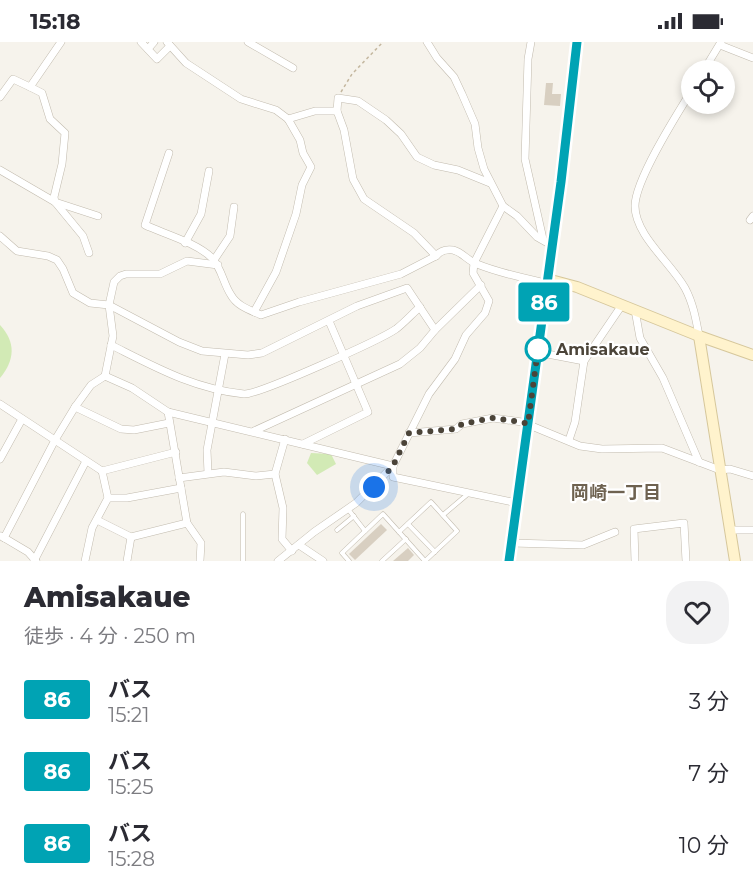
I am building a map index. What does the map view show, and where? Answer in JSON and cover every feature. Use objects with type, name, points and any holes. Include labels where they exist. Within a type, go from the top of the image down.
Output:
[{"type":"main road","points":[[509,561],[546,281],[547,242],[577,42]]},
{"type":"main road","points":[[546,281],[577,287],[753,355]]},
{"type":"main road","points":[[699,336],[735,561]]},
{"type":"street","points":[[30,87],[61,42]]},
{"type":"street","points":[[141,42],[157,59],[169,44],[186,63],[241,99],[276,110],[288,119],[300,140],[303,153],[311,167],[302,185],[296,214],[276,272],[254,312]]},
{"type":"street","points":[[148,49],[154,42]]},
{"type":"street","points":[[248,42],[293,68]]},
{"type":"street","points":[[427,42],[437,58],[454,77],[476,124],[478,148],[490,183],[503,206],[517,216],[537,237],[547,242]]},
{"type":"street","points":[[531,42],[528,59],[525,159],[547,242]]},
{"type":"street","points":[[710,60],[720,44],[753,58]]},
{"type":"street","points":[[0,98],[13,79],[42,93],[50,119],[65,134],[55,202],[82,236],[89,253]]},
{"type":"street","points":[[436,256],[414,233],[364,199],[349,165],[344,130],[337,111],[338,98],[358,101],[386,120],[401,134],[417,157],[434,165],[458,170],[490,183]]},
{"type":"street","points":[[681,108],[642,180],[635,206],[641,227],[684,286],[695,313],[699,336]]},
{"type":"street","points":[[288,119],[315,111],[337,111]]},
{"type":"street","points":[[169,153],[145,225],[200,249],[216,262],[231,296],[243,307],[261,315],[401,274],[436,256],[440,251],[449,249],[457,251],[474,263],[511,276],[546,281]]},
{"type":"street","points":[[0,170],[55,202],[98,216]]},
{"type":"street","points":[[185,243],[201,214],[209,171]]},
{"type":"street","points":[[278,561],[314,532],[348,509],[374,487],[393,466],[429,394],[455,359],[466,335],[485,313],[489,301],[473,273],[474,263],[503,206]]},
{"type":"street","points":[[216,262],[230,236],[234,207]]},
{"type":"street","points":[[0,236],[17,251],[48,256],[57,260],[73,293],[90,303],[109,305],[179,342],[202,351],[248,355],[262,353],[357,306],[407,288],[435,330]]},
{"type":"street","points":[[86,461],[35,561],[28,552],[2,537],[75,407],[91,384],[105,376],[113,336],[109,305],[114,282],[120,276],[160,273],[187,261],[216,262]]},
{"type":"street","points":[[254,431],[400,363],[420,348],[481,285]]},
{"type":"street","points":[[569,440],[575,422],[584,361],[622,305]]},
{"type":"street","points":[[111,345],[172,376],[217,389],[247,394],[268,388],[395,330],[420,308]]},
{"type":"street","points":[[635,310],[640,338],[663,378],[699,462]]},
{"type":"street","points":[[302,444],[368,412],[329,321]]},
{"type":"street","points":[[537,352],[584,361]]},
{"type":"street","points":[[208,473],[207,450],[225,354]]},
{"type":"street","points":[[105,376],[132,388],[168,412],[393,466]]},
{"type":"street","points":[[0,404],[102,471],[108,498],[92,528],[85,561]]},
{"type":"street","points":[[75,407],[121,429],[134,430],[169,423]]},
{"type":"street","points":[[168,412],[187,523],[201,543],[200,561]]},
{"type":"street","points":[[409,433],[456,429],[462,424],[493,418],[522,422],[580,446],[602,449],[662,448],[720,470],[730,469],[753,476]]},
{"type":"street","points":[[0,459],[22,419]]},
{"type":"street","points":[[285,440],[275,474],[283,508],[282,539],[292,551]]},
{"type":"street","points":[[102,471],[176,452]]},
{"type":"street","points":[[393,466],[393,477],[517,503]]},
{"type":"street","points":[[179,478],[224,472],[256,476],[275,474]]},
{"type":"street","points":[[108,498],[127,498],[181,488]]},
{"type":"street","points":[[97,520],[131,537],[187,523]]},
{"type":"street","points":[[635,561],[634,529],[684,523],[686,561]]},
{"type":"street","points":[[730,530],[753,530]]},
{"type":"street","points":[[512,543],[583,545],[615,532]]},
{"type":"street","points":[[127,561],[131,537]]},
{"type":"street","points":[[299,545],[323,561]]},
{"type":"lane","points":[[443,515],[469,493]]},
{"type":"lane","points":[[349,561],[342,553],[383,514],[399,532],[406,539],[425,561],[457,531],[431,502],[399,532]]},
{"type":"lane","points":[[348,509],[365,531]]},
{"type":"lane","points":[[243,514],[243,561]]},
{"type":"lane","points":[[337,530],[354,516]]},
{"type":"lane","points":[[408,524],[435,552]]},
{"type":"lane","points":[[382,561],[406,539]]},
{"type":"path","points":[[338,98],[352,74],[383,42]]},
{"type":"green space","points":[[0,325],[9,338],[12,351],[9,365],[0,378]]},
{"type":"green space","points":[[311,453],[331,454],[336,464],[317,475],[307,463]]},
{"type":"building","points":[[546,83],[553,83],[552,94],[561,94],[560,106],[544,105]]},
{"type":"building","points":[[381,524],[387,530],[355,560],[349,554]]},
{"type":"building","points":[[408,548],[414,555],[408,561],[393,561]]},
{"type":"bus line","name":"86","points":[[509,561],[561,182],[577,42]]},
{"type":"place","name":"Amisakaue","points":[[538,349]]},
{"type":"district","name":"岡崎一丁目","points":[[616,493]]},
{"type":"route","points":[[374,487],[393,466],[409,433],[456,429],[462,424],[493,418],[528,424],[538,349]]}]
